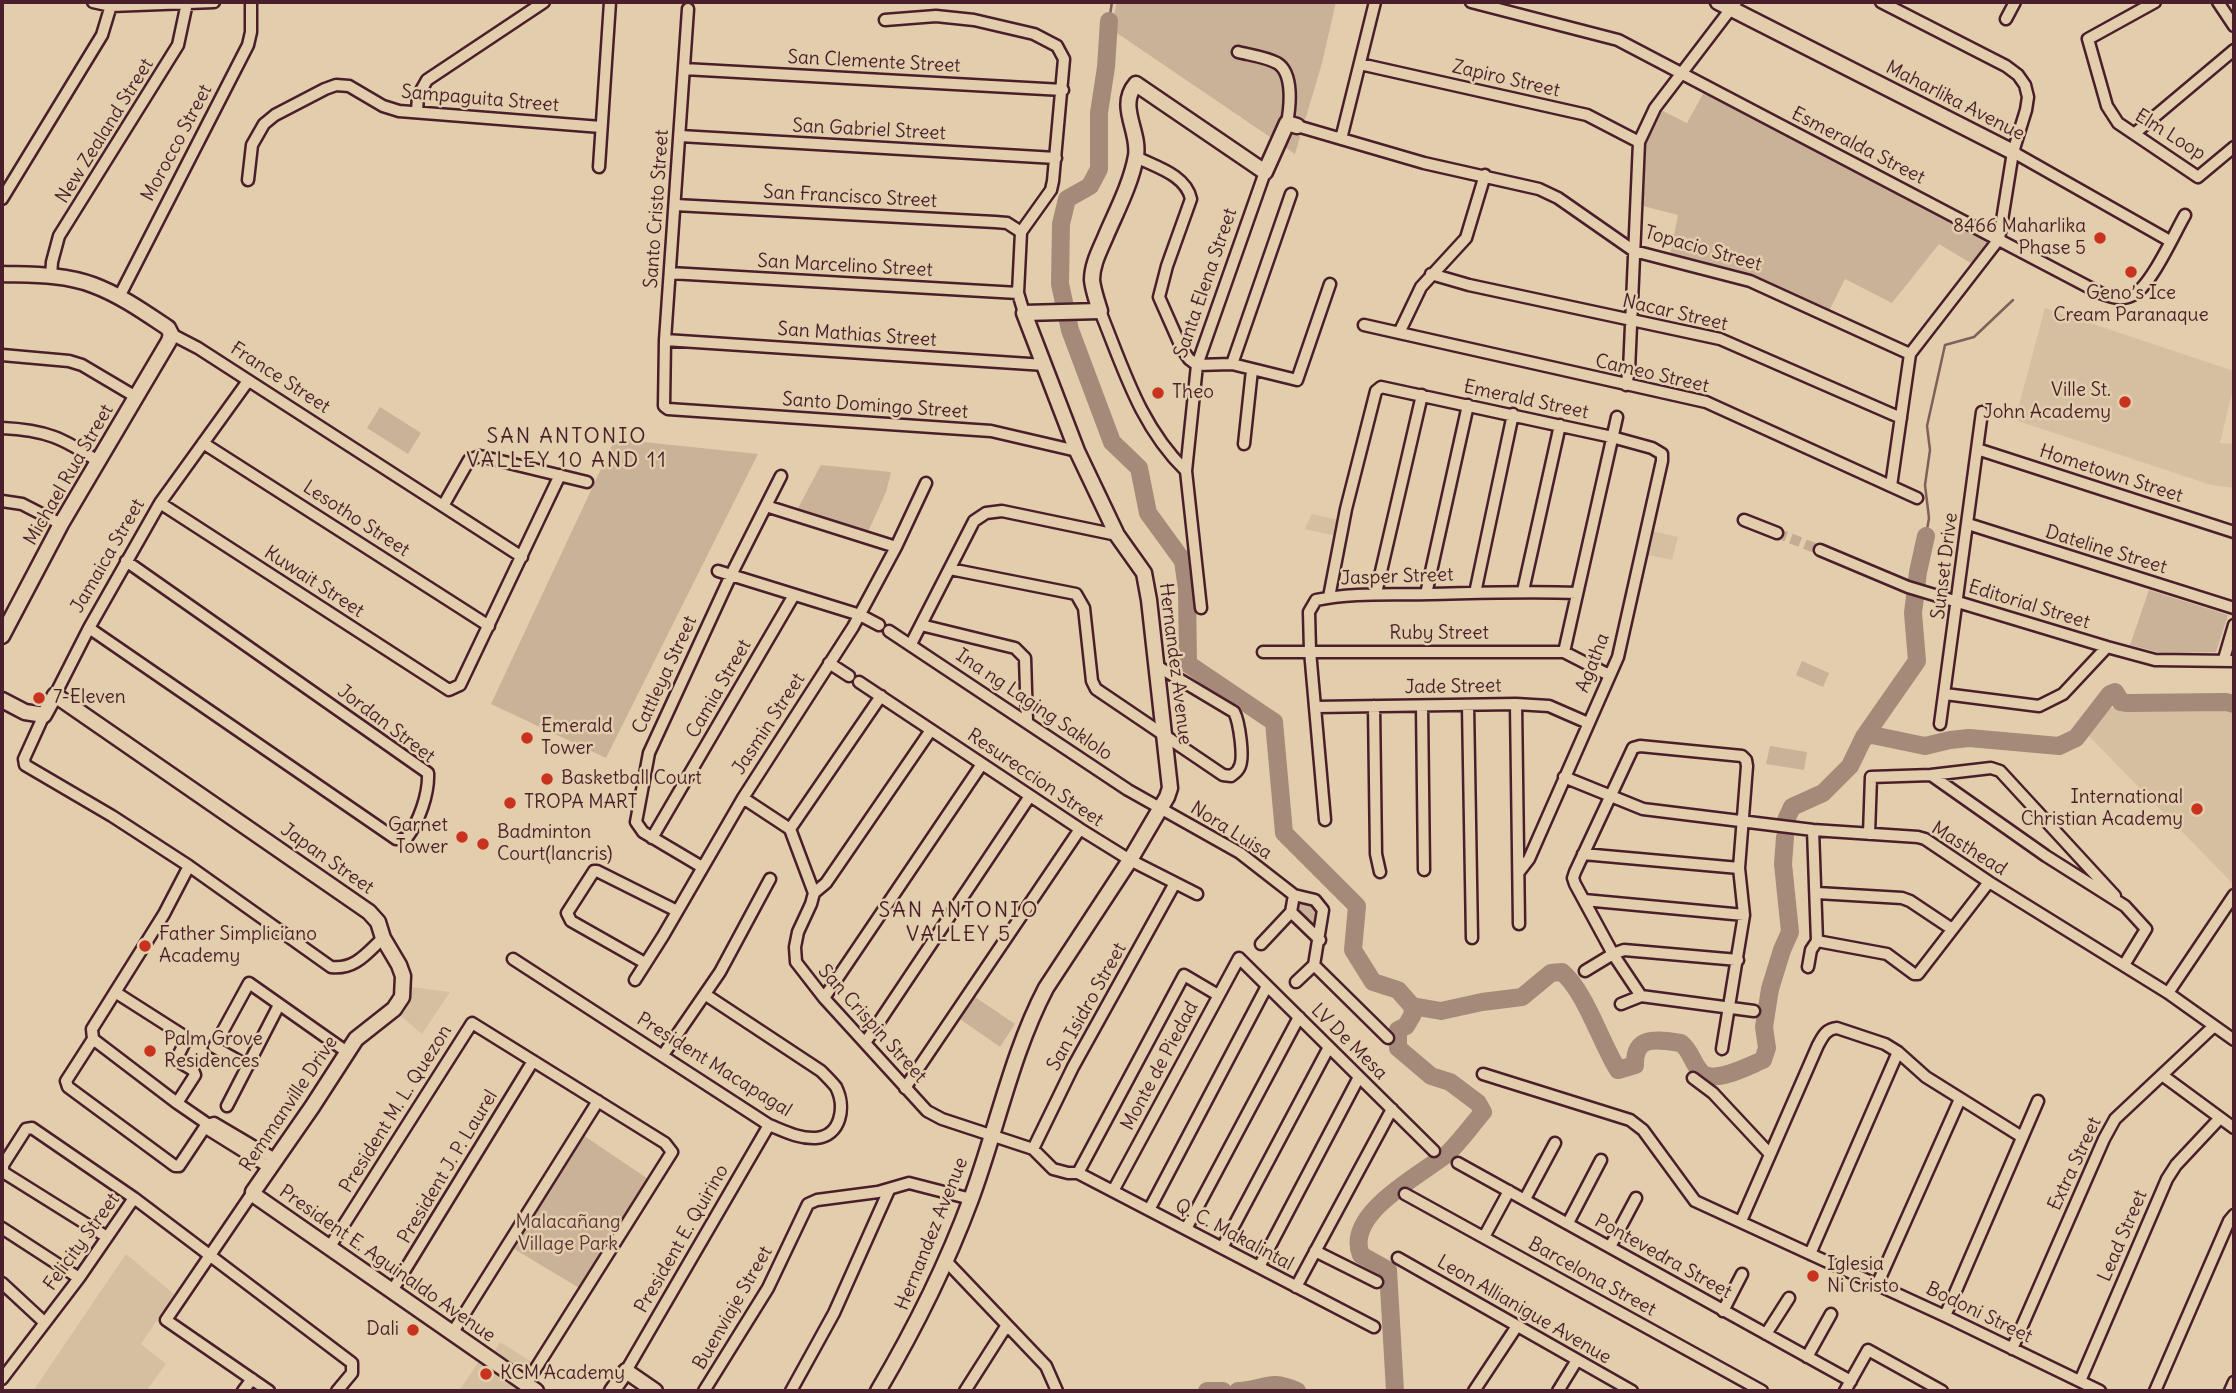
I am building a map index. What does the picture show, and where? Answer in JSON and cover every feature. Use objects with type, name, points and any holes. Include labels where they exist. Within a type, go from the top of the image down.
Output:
[{"type":"street","points":[[93,2],[214,2]]},
{"type":"street","name":"Morocco Street","points":[[118,297],[248,45],[251,2]]},
{"type":"street","points":[[417,112],[418,96],[427,80],[544,2]]},
{"type":"street","points":[[599,167],[610,2]]},
{"type":"street","points":[[1341,139],[1375,2]]},
{"type":"street","name":"Esmeralda Street","points":[[1471,2],[1618,40],[2114,298],[2132,295],[2145,286],[2185,215]]},
{"type":"street","points":[[1881,2],[2006,66],[2018,75],[2025,85],[2028,97],[2014,152],[1999,239],[1910,354],[1891,486]]},
{"type":"street","points":[[2006,19],[2015,2]]},
{"type":"street","name":"Elm Loop","points":[[2155,2],[2088,39],[2106,106],[2118,123],[2198,177],[2234,147]]},
{"type":"street","points":[[2218,2],[2234,26]]},
{"type":"street","name":"New Zealand Street","points":[[51,276],[59,236],[178,45],[187,3]]},
{"type":"street","points":[[2,199],[102,35],[112,4]]},
{"type":"street","points":[[1626,386],[1639,142],[1655,108],[1729,4]]},
{"type":"street","name":"Maharlika Avenue","points":[[1729,4],[2014,152],[2170,241]]},
{"type":"street","name":"Santo Cristo Street","points":[[668,409],[662,402],[665,340],[688,9]]},
{"type":"street","points":[[885,20],[936,16],[974,20],[1034,34],[1057,46],[1064,59],[1063,90],[1051,190],[1021,232]]},
{"type":"street","points":[[2134,134],[2234,50]]},
{"type":"street","name":"Santa Elena Street","points":[[1201,608],[1186,471],[1197,365],[1265,172],[1292,124],[1286,73],[1278,64],[1238,52]]},
{"type":"street","name":"Zapiro Street","points":[[1360,64],[1587,115],[1639,142]]},
{"type":"street","name":"San Clemente Street","points":[[684,69],[1063,90]]},
{"type":"street","points":[[1186,471],[1168,454],[1145,421],[1100,312],[1092,281],[1094,265],[1136,157],[1136,137],[1127,107],[1130,91],[1136,84],[1265,172]]},
{"type":"street","name":"Sampaguita Street","points":[[248,180],[252,145],[264,124],[275,115],[336,85],[349,86],[383,106],[417,112],[601,127]]},
{"type":"street","name":"Topacio Street","points":[[1292,124],[1424,163],[1539,188],[1558,198],[1634,251],[1750,281],[1910,354]]},
{"type":"street","name":"San Gabriel Street","points":[[680,136],[1056,158]]},
{"type":"street","points":[[1136,157],[1181,180],[1189,190],[1191,200],[1167,266],[1159,297],[1182,349],[1197,365],[1232,364],[1297,380],[1330,284]]},
{"type":"street","points":[[1399,333],[1411,306],[1431,274],[1466,238],[1485,175]]},
{"type":"street","points":[[1232,364],[1291,194]]},
{"type":"street","name":"San Francisco Street","points":[[675,205],[1007,223],[1021,232]]},
{"type":"street","name":"Hernandez Avenue","points":[[878,1391],[911,1335],[971,1199],[1031,1017],[1046,988],[1130,860],[1170,788],[1144,573],[1117,535],[1077,451],[1024,313],[1018,293],[1021,232]]},
{"type":"street","name":"San Marcelino Street","points":[[670,273],[1018,293]]},
{"type":"street","name":"France Street","points":[[2,274],[51,276],[91,284],[118,297],[168,328],[171,334],[522,557]]},
{"type":"street","name":"Nacar Street","points":[[1431,274],[1720,339],[1901,418]]},
{"type":"street","points":[[1024,313],[1100,312]]},
{"type":"street","name":"Cameo Street","points":[[1364,325],[1706,402],[1917,498]]},
{"type":"street","name":"Michael Rua Street","points":[[2,636],[61,524],[171,334]]},
{"type":"street","name":"San Mathias Street","points":[[665,340],[1045,365]]},
{"type":"street","points":[[2,355],[59,360],[82,365],[136,397]]},
{"type":"street","points":[[1244,444],[1252,370]]},
{"type":"street","name":"Jamaica Street","points":[[189,866],[24,763],[44,715],[89,628],[160,503],[248,381]]},
{"type":"street","name":"Emerald Street","points":[[1329,597],[1346,509],[1376,391],[1381,387],[1612,437],[1652,448],[1662,454]]},
{"type":"street","points":[[1376,593],[1422,395]]},
{"type":"street","points":[[1426,594],[1468,405]]},
{"type":"street","name":"Santo Domingo Street","points":[[668,409],[991,431],[1077,451]]},
{"type":"street","name":"Sunset Drive","points":[[1940,724],[1982,412]]},
{"type":"street","points":[[1475,593],[1513,414]]},
{"type":"street","points":[[1563,652],[1617,417]]},
{"type":"street","points":[[1522,591],[1560,425]]},
{"type":"street","points":[[2,428],[45,432],[62,439],[99,462]]},
{"type":"street","name":"Lesotho Street","points":[[203,443],[489,626]]},
{"type":"street","name":"Hometown Street","points":[[1977,449],[2234,532]]},
{"type":"street","name":"Agatha","points":[[1519,872],[1529,859],[1618,657],[1662,454]]},
{"type":"street","points":[[443,506],[469,460],[480,456],[587,482]]},
{"type":"street","points":[[489,626],[561,475]]},
{"type":"street","name":"Cattleya Street","points":[[652,838],[643,832],[636,822],[649,753],[780,475]]},
{"type":"street","name":"Jasmin Street","points":[[635,980],[743,798],[860,615],[926,484]]},
{"type":"street","points":[[2,501],[22,505],[61,524]]},
{"type":"street","name":"Kuwait Street","points":[[160,503],[449,690],[460,685],[489,626]]},
{"type":"street","points":[[766,506],[896,547]]},
{"type":"street","points":[[911,644],[974,521],[986,513],[1002,512],[1117,535]]},
{"type":"street","points":[[1744,520],[1777,533]]},
{"type":"street","name":"Dateline Street","points":[[1968,524],[2234,608]]},
{"type":"street","name":"Editorial Street","points":[[1820,550],[1920,591],[2155,660],[2229,660]]},
{"type":"street","name":"Jordan Street","points":[[89,628],[396,839],[406,839],[414,829],[429,783],[428,772],[126,561]]},
{"type":"street","points":[[950,569],[1076,594],[1084,608],[1092,681],[1096,689],[1223,775],[1231,776],[1239,770],[1241,762],[1238,719],[1234,712],[1227,705],[1157,666]]},
{"type":"street","points":[[718,571],[860,615],[879,625]]},
{"type":"street","name":"Jasper Street","points":[[1325,820],[1310,651],[1309,612],[1315,600],[1376,593],[1577,593]]},
{"type":"street","name":"Camia Street","points":[[652,838],[794,595]]},
{"type":"street","points":[[921,625],[1015,648],[1025,658],[1027,721]]},
{"type":"street","points":[[2229,660],[2234,625]]},
{"type":"street","name":"Ina ng Laging Saklolo","points":[[890,631],[1128,790],[1160,808]]},
{"type":"street","points":[[1945,694],[2039,706],[2063,694],[2107,647]]},
{"type":"street","name":"Ruby Street","points":[[1263,652],[1563,652],[1609,676]]},
{"type":"street","points":[[830,663],[849,676]]},
{"type":"street","name":"Resureccion Street","points":[[859,682],[1080,829],[1130,860],[1197,894]]},
{"type":"street","name":"Japan Street","points":[[55,695],[369,912],[378,922],[383,937]]},
{"type":"street","points":[[790,829],[881,696]]},
{"type":"street","points":[[2,700],[25,712],[44,715]]},
{"type":"street","points":[[1516,704],[1519,924]]},
{"type":"street","name":"Jade Street","points":[[1316,707],[1516,704],[1549,706],[1588,723]]},
{"type":"street","points":[[1468,705],[1472,938]]},
{"type":"street","points":[[1374,706],[1376,854],[1380,872]]},
{"type":"street","points":[[1422,706],[1424,870]]},
{"type":"street","name":"San Crispin Street","points":[[931,730],[826,883],[814,893],[798,932],[796,962],[824,998],[928,1111],[942,1119],[1033,1149]]},
{"type":"street","points":[[1641,996],[1613,954],[1573,878],[1583,854],[1633,748],[1640,746],[1742,756],[1747,766],[1739,868],[1744,915],[1722,1049]]},
{"type":"street","points":[[824,998],[982,764]]},
{"type":"street","points":[[1869,834],[1871,776],[1931,775],[1991,768],[2000,771],[2146,929],[2124,965]]},
{"type":"street","points":[[1931,775],[2046,856],[2125,906]]},
{"type":"street","name":"Masthead","points":[[1564,777],[1643,809],[1814,830],[1925,839],[2168,993],[2234,1040]]},
{"type":"street","points":[[864,1043],[1030,796]]},
{"type":"street","points":[[743,798],[790,829],[814,893]]},
{"type":"street","name":"Nora Luisa","points":[[1160,808],[1240,853],[1294,895],[1306,896],[1320,905],[1323,911],[1314,965]]},
{"type":"street","points":[[905,1088],[1080,829]]},
{"type":"street","points":[[1808,967],[1811,950],[1817,941],[1814,830]]},
{"type":"street","points":[[652,838],[702,867]]},
{"type":"street","points":[[1583,854],[1739,868]]},
{"type":"street","points":[[208,1124],[179,1166],[175,1166],[66,1082],[93,1039],[92,1029],[164,914],[189,866],[331,967],[343,968],[353,964],[383,937]]},
{"type":"street","points":[[645,963],[571,921],[567,913],[594,871],[677,911]]},
{"type":"street","points":[[663,1055],[706,995],[770,879]]},
{"type":"street","points":[[1817,941],[1887,954],[1913,974],[1918,974],[1989,882]]},
{"type":"street","name":"San Isidro Street","points":[[1033,1149],[1073,1067],[1175,883]]},
{"type":"street","points":[[1816,893],[1902,898],[1952,929]]},
{"type":"street","points":[[1261,944],[1291,912],[1294,895]]},
{"type":"street","points":[[2168,993],[2234,895]]},
{"type":"street","points":[[1584,900],[1744,915]]},
{"type":"street","points":[[1291,912],[1320,940]]},
{"type":"street","name":"Remmanville Drive","points":[[253,1192],[363,1031],[394,1009],[402,997],[403,976],[383,937]]},
{"type":"street","points":[[1585,971],[1623,950],[1738,960]]},
{"type":"street","name":"LV De Mesa","points":[[1239,958],[1434,1150]]},
{"type":"street","name":"Monte de Piedad","points":[[1112,1191],[1239,958]]},
{"type":"street","name":"President Macapagal","points":[[513,959],[769,1125],[803,1138],[818,1138],[831,1134],[838,1123],[842,1106],[835,1087],[821,1071],[706,995]]},
{"type":"street","points":[[1296,982],[1314,965],[1388,1038]]},
{"type":"street","points":[[1078,1172],[1184,975],[1218,995]]},
{"type":"street","points":[[248,1066],[214,1047],[249,983],[347,1052]]},
{"type":"street","points":[[1149,1210],[1267,986]]},
{"type":"street","points":[[115,992],[184,1037],[185,1042],[176,1060],[193,1070],[195,1076],[177,1103]]},
{"type":"street","points":[[1621,1004],[1641,996],[1754,1012]]},
{"type":"street","points":[[228,1106],[279,1005]]},
{"type":"street","points":[[1186,1229],[1299,1017]]},
{"type":"street","name":"President M. L. Quezon","points":[[330,1248],[469,1024],[474,1023],[533,1061]]},
{"type":"street","name":"Extra Street","points":[[2011,1349],[2115,1119],[2214,1026]]},
{"type":"street","points":[[1741,1221],[1818,1045],[1824,1034],[1831,1029],[1849,1031],[1885,1044],[1926,1077],[2022,1137]]},
{"type":"street","points":[[93,1039],[177,1103],[208,1124],[214,1124],[273,1164]]},
{"type":"street","points":[[1222,1248],[1329,1047]]},
{"type":"street","points":[[1810,1254],[1898,1052]]},
{"type":"street","points":[[531,1387],[672,1152],[665,1143],[533,1061]]},
{"type":"street","name":"President J. P. Laurel","points":[[392,1291],[533,1061]]},
{"type":"street","name":"Bodoni Street","points":[[1483,1074],[1630,1120],[1643,1130],[1695,1201],[2100,1391]]},
{"type":"street","points":[[2162,1075],[2234,1128]]},
{"type":"street","points":[[1259,1267],[1359,1077]]},
{"type":"street","points":[[1693,1078],[1713,1093],[1769,1153]]},
{"type":"street","points":[[1877,1285],[1960,1099]]},
{"type":"street","points":[[453,1332],[598,1101]]},
{"type":"street","points":[[1945,1316],[2038,1101]]},
{"type":"street","points":[[1296,1287],[1392,1109]]},
{"type":"street","name":"Lead Street","points":[[2080,1381],[2167,1179],[2176,1165],[2220,1118]]},
{"type":"street","name":"President E. Quirino","points":[[625,1371],[769,1125]]},
{"type":"street","points":[[107,1237],[3,1172],[3,1165],[26,1129],[32,1128],[134,1198]]},
{"type":"street","points":[[1525,1199],[1555,1143]]},
{"type":"street","name":"Q. C. Makalintal","points":[[1033,1149],[1053,1169],[1068,1173],[1078,1172],[1374,1327]]},
{"type":"street","points":[[1568,1223],[1601,1160]]},
{"type":"street","name":"Pontevedra Street","points":[[1458,1163],[1851,1381]]},
{"type":"street","name":"Buenviaje Street","points":[[704,1391],[768,1288],[805,1207],[817,1200],[889,1189],[909,1183],[971,1199]]},
{"type":"street","points":[[791,1391],[834,1313],[889,1189]]},
{"type":"street","points":[[1484,1237],[1509,1191]]},
{"type":"street","points":[[253,1192],[166,1320],[269,1391]]},
{"type":"street","name":"President E. Aguinaldo Avenue","points":[[253,1192],[531,1387]]},
{"type":"street","name":"Barcelona Street","points":[[1405,1194],[1762,1391]]},
{"type":"street","name":"Felicity Street","points":[[2,1379],[79,1278],[134,1198],[352,1363],[352,1373],[337,1391]]},
{"type":"street","points":[[1610,1247],[1636,1198]]},
{"type":"street","points":[[2155,1391],[2229,1221],[2234,1215]]},
{"type":"street","points":[[2,1228],[79,1278]]},
{"type":"street","points":[[1315,1251],[1377,1282]]},
{"type":"street","name":"Leon Allianigue Avenue","points":[[1398,1258],[1632,1391]]},
{"type":"street","points":[[945,1260],[1046,1366],[1057,1391]]},
{"type":"street","points":[[1723,1311],[1742,1274]]},
{"type":"street","points":[[2,1283],[44,1322]]},
{"type":"street","points":[[1766,1334],[1789,1298]]},
{"type":"street","points":[[1807,1357],[1832,1314]]},
{"type":"street","points":[[965,1391],[1007,1325]]},
{"type":"street","points":[[1474,1391],[1517,1326]]},
{"type":"street","points":[[1845,1391],[1868,1350],[1942,1391]]},
{"type":"street","points":[[1558,1391],[1577,1360]]},
{"type":"street","points":[[612,1391],[625,1371],[655,1391]]},
{"type":"street","points":[[243,1391],[252,1379]]},
{"type":"street","points":[[2230,1391],[2234,1382]]},
{"type":"shaded area","name":"Ville St. John Academy","points":[[2045,308],[2234,371],[2234,385],[2220,443],[2234,444],[2234,488],[2211,485],[2015,420]]},
{"type":"shaded area","points":[[1312,514],[1339,520],[1336,536],[1305,529]]},
{"type":"shaded area","points":[[1653,531],[1678,537],[1672,560],[1648,555]]},
{"type":"shaded area","name":"International Christian Academy","points":[[2147,705],[2204,707],[2234,713],[2234,885],[2085,732],[2108,708]]},
{"type":"shaded area","points":[[411,987],[450,992],[422,1034],[397,1013]]},
{"type":"shaded area","points":[[126,1254],[174,1294],[141,1344],[166,1364],[146,1391],[33,1391]]},
{"type":"shaded area","name":"KCM Academy","points":[[500,1342],[537,1365],[527,1379],[491,1356]]},
{"type":"shaded area","name":"KCM Academy","points":[[481,1358],[524,1390],[459,1391]]},
{"type":"green space","points":[[1117,2],[1336,2],[1322,63],[1295,154],[1111,29]]},
{"type":"green space","points":[[1704,92],[1990,242],[1974,265],[1939,244],[1892,303],[1845,279],[1829,311],[1760,281],[1670,256],[1678,215],[1643,206],[1644,142],[1661,110],[1687,123]]},
{"type":"green space","points":[[380,407],[421,433],[408,454],[367,428]]},
{"type":"green space","points":[[615,439],[758,454],[606,758],[491,704]]},
{"type":"green space","points":[[821,465],[891,472],[886,492],[868,532],[797,510]]},
{"type":"green space","points":[[2149,590],[2228,615],[2216,652],[2161,653],[2130,645]]},
{"type":"green space","points":[[1802,661],[1829,673],[1823,687],[1796,675]]},
{"type":"green space","points":[[1770,746],[1807,752],[1804,770],[1766,764]]},
{"type":"green space","points":[[1304,898],[1313,904],[1317,912],[1317,931],[1297,913],[1297,904]]},
{"type":"green space","points":[[975,997],[1015,1024],[1000,1047],[960,1019]]},
{"type":"green space","name":"Malacañang Village Park","points":[[583,1135],[648,1179],[581,1289],[511,1247]]},
{"type":"waterway","points":[[1109,21],[1112,2]]},
{"type":"waterway","points":[[1109,21],[1099,113],[1099,169],[1090,186],[1067,199],[1061,224],[1060,284],[1070,330],[1112,442],[1139,468],[1148,513],[1183,561],[1187,589],[1188,664],[1274,722],[1284,833],[1357,906],[1353,950],[1373,982],[1398,990],[1412,1006],[1413,1014],[1406,1026],[1398,1030],[1398,1048],[1431,1076],[1450,1082],[1478,1103],[1483,1112],[1447,1154],[1387,1197],[1363,1225],[1359,1240],[1361,1255],[1388,1270],[1395,1391]]},
{"type":"waterway","points":[[1926,536],[1929,518],[1925,485],[1930,450],[1927,426],[1945,345],[1974,337],[2013,300]]},
{"type":"waterway","points":[[1786,820],[1792,807],[1823,793],[1850,766],[1864,737],[1917,661],[1913,613],[1926,536]]},
{"type":"waterway","points":[[1864,737],[1872,735],[1925,746],[1969,738],[2059,746],[2076,738],[2110,694],[2115,692],[2121,702],[2127,703],[2234,704]]},
{"type":"waterway","points":[[1412,1006],[1441,1011],[1522,997],[1551,973],[1562,972],[1585,1004],[1618,1070],[1635,1065],[1639,1048],[1656,1040],[1681,1043],[1700,1071],[1706,1075],[1721,1076],[1763,1060],[1767,1048],[1764,1027],[1770,989],[1790,932],[1783,864],[1785,837]]},
{"type":"waterway","points":[[1238,1391],[1273,1385],[1297,1391]]},
{"type":"waterway","points":[[1207,1391],[1223,1391]]},
{"type":"tunnel","points":[[1777,533],[1820,550]]},
{"type":"place","name":"8466 Maharlika Phase 5","points":[[2100,238]]},
{"type":"place","name":"Geno’s Ice Cream Paranaque","points":[[2131,272]]},
{"type":"place","name":"Theo","points":[[1158,393]]},
{"type":"place","name":"Ville St. John Academy","points":[[2125,402]]},
{"type":"place","name":"7-Eleven","points":[[39,698]]},
{"type":"place","name":"Emerald Tower","points":[[527,738]]},
{"type":"place","name":"Basketball Court","points":[[547,779]]},
{"type":"place","name":"TROPA MART","points":[[510,803]]},
{"type":"place","name":"International Christian Academy","points":[[2197,809]]},
{"type":"place","name":"Garnet Tower","points":[[462,837]]},
{"type":"place","name":"Badminton Court(lancris)","points":[[483,844]]},
{"type":"place","name":"Father Simpliciano Academy","points":[[145,946]]},
{"type":"place","name":"Palm Grove Residences","points":[[150,1051]]},
{"type":"place","name":"Iglesia Ni Cristo","points":[[1813,1276]]},
{"type":"place","name":"Dali","points":[[413,1330]]},
{"type":"place","name":"KCM Academy","points":[[486,1374]]},
{"type":"district","name":"SAN ANTONIO VALLEY 10 AND 11","points":[[567,449]]},
{"type":"district","name":"SAN ANTONIO VALLEY 5","points":[[959,923]]}]
